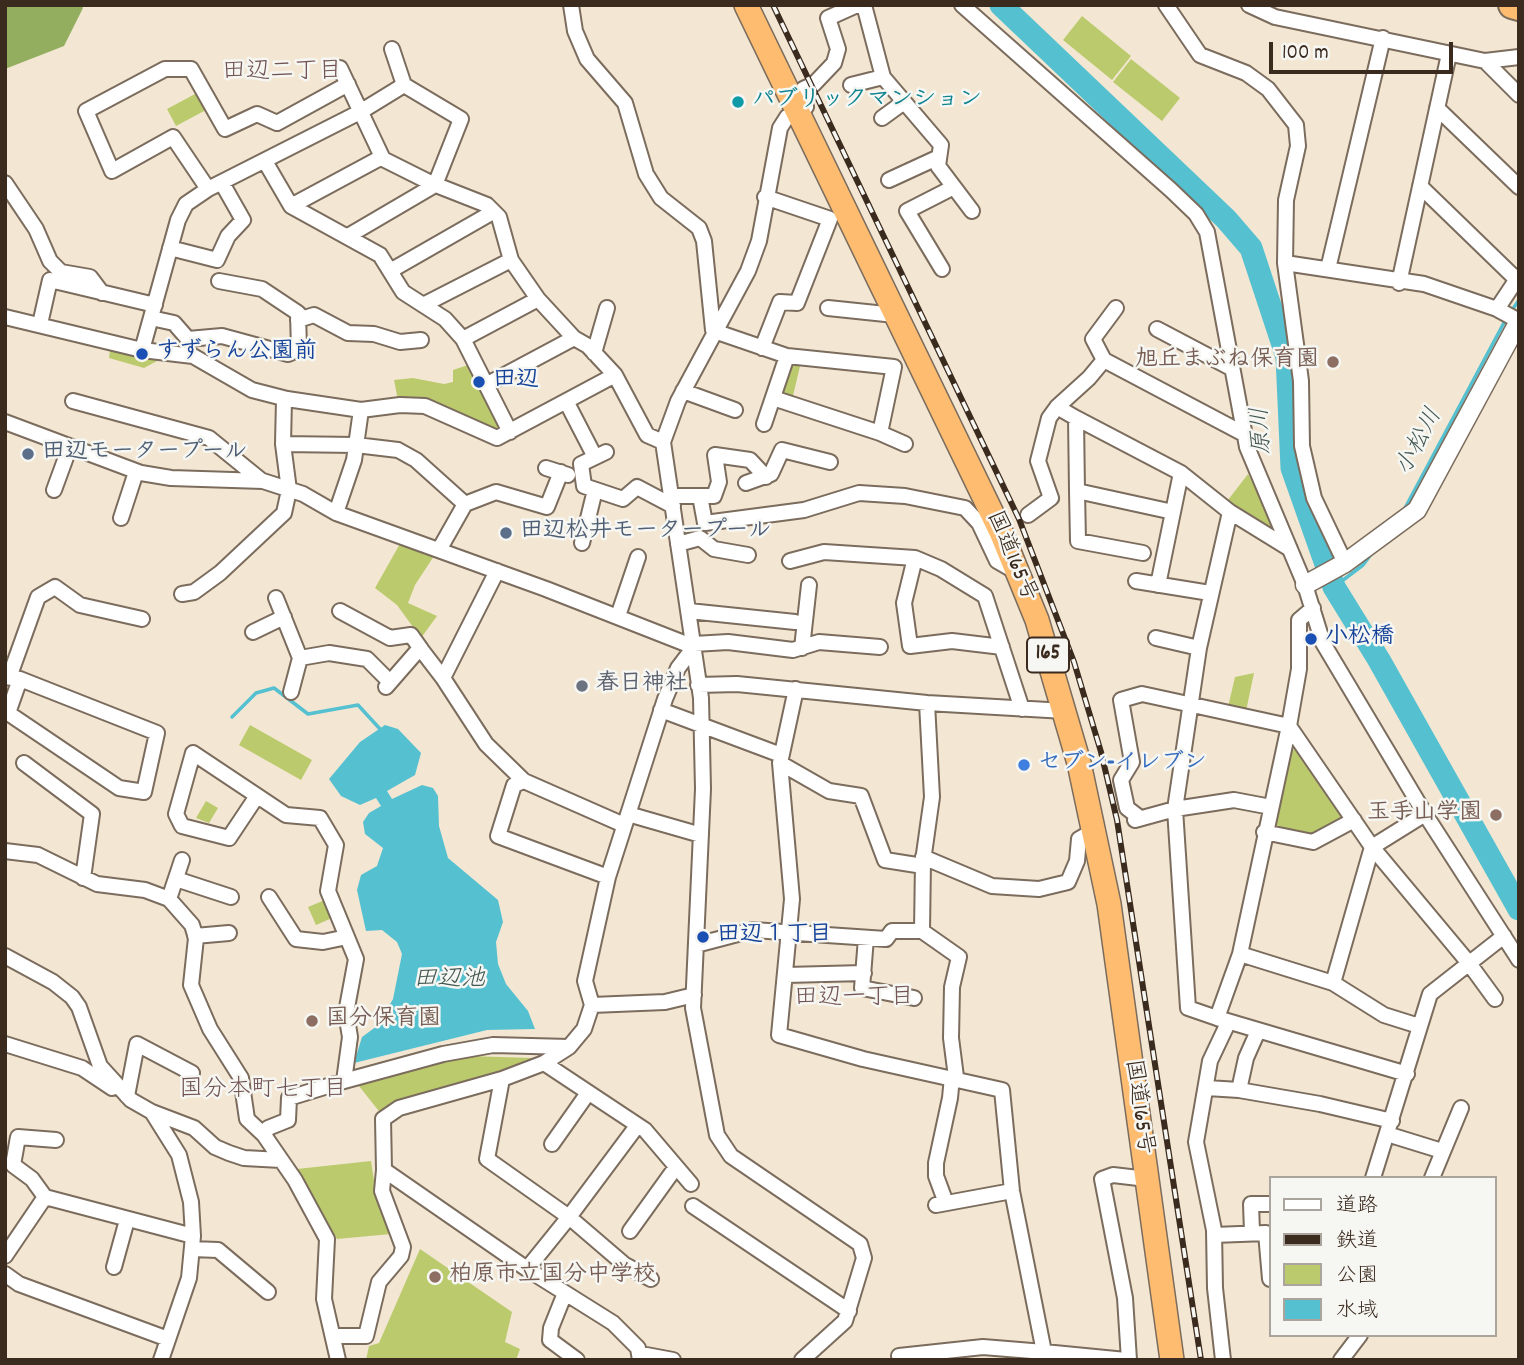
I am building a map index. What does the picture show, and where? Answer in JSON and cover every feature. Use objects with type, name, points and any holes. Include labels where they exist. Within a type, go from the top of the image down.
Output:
[{"type":"highway","name":"国道165号","points":[[746,5],[1001,532],[1037,620],[1065,711],[1109,904],[1172,1360]]},
{"type":"highway","points":[[1512,5],[1519,7]]},
{"type":"street","points":[[571,5],[575,31],[587,59],[625,103],[646,174],[661,198],[699,228],[706,254],[713,331]]},
{"type":"street","points":[[808,1358],[845,1321],[864,1258],[860,1244],[732,1156],[717,1135],[694,995],[701,835],[701,725],[698,685],[663,442],[683,391],[713,331],[748,271],[759,241],[765,197],[780,128],[787,117],[806,107],[801,95],[803,89],[814,84],[834,63],[838,49],[828,19],[857,5]]},
{"type":"street","points":[[864,5],[883,77],[941,145],[938,166],[972,211]]},
{"type":"street","points":[[962,5],[1196,214],[1207,232],[1244,434],[1290,549],[1309,583],[1312,608],[1323,643],[1425,814],[1519,960]]},
{"type":"street","points":[[1166,5],[1200,55],[1246,73],[1268,89],[1296,125],[1298,146],[1286,200],[1285,263],[1301,381],[1302,446],[1314,498],[1342,565]]},
{"type":"street","points":[[1249,5],[1275,18],[1485,61],[1519,57]]},
{"type":"street","points":[[1328,269],[1383,38]]},
{"type":"street","points":[[348,236],[435,185],[461,119],[404,85],[392,49]]},
{"type":"street","points":[[1399,283],[1449,54]]},
{"type":"street","points":[[1485,61],[1519,95]]},
{"type":"street","points":[[340,68],[382,157],[435,185],[486,205],[499,218],[511,260],[538,299],[574,338],[594,353],[615,375],[647,435],[663,442]]},
{"type":"street","points":[[170,248],[217,260],[228,236],[243,220],[173,137],[112,171],[86,111],[165,69],[191,69],[225,129],[257,114],[277,123],[348,84]]},
{"type":"street","points":[[851,85],[883,77]]},
{"type":"street","points":[[142,350],[178,220],[186,204],[215,186],[266,163],[360,112],[404,85]]},
{"type":"street","points":[[882,118],[904,102]]},
{"type":"street","points":[[1437,108],[1519,187]]},
{"type":"street","points":[[292,206],[382,157]]},
{"type":"street","points":[[889,180],[939,158]]},
{"type":"street","points":[[266,163],[292,206],[380,255],[403,292],[445,318],[463,339],[510,432]]},
{"type":"street","points":[[5,183],[36,229],[50,261],[61,272],[90,277],[102,293]]},
{"type":"street","points":[[1420,186],[1518,277],[1497,309]]},
{"type":"street","points":[[942,269],[906,211],[952,188]]},
{"type":"street","points":[[762,348],[780,302],[797,303],[830,219],[765,197]]},
{"type":"street","points":[[390,271],[493,212]]},
{"type":"street","points":[[423,305],[511,260]]},
{"type":"street","points":[[1285,263],[1399,283],[1424,284],[1497,309],[1519,321],[1418,510],[1342,565],[1309,583]]},
{"type":"street","points":[[40,324],[50,280],[102,293],[153,312],[174,324],[188,339],[222,336],[288,354],[299,349],[298,313],[262,289],[219,281]]},
{"type":"street","points":[[463,339],[538,299]]},
{"type":"street","points":[[828,307],[895,315]]},
{"type":"street","points":[[594,353],[607,308]]},
{"type":"street","points":[[1116,308],[1093,339],[1104,360],[1244,434]]},
{"type":"street","points":[[298,320],[314,315],[348,333],[374,334],[400,342],[421,340]]},
{"type":"street","points":[[5,317],[142,350],[193,356],[252,390],[284,398],[361,410],[400,405],[425,406],[496,438],[615,375]]},
{"type":"street","points":[[1157,329],[1231,368]]},
{"type":"street","points":[[713,331],[787,356],[894,368],[880,433]]},
{"type":"street","points":[[486,385],[574,338]]},
{"type":"street","points":[[764,424],[787,356]]},
{"type":"street","points":[[1028,515],[1051,498],[1038,461],[1049,418],[1104,360]]},
{"type":"street","points":[[683,391],[735,410]]},
{"type":"street","points":[[182,594],[194,592],[246,551],[284,513],[289,490],[283,443],[284,398]]},
{"type":"street","points":[[773,398],[880,433],[905,444]]},
{"type":"street","points":[[73,401],[209,438],[262,481]]},
{"type":"street","points":[[566,401],[600,455],[581,464],[584,486],[622,499],[638,487],[672,501],[714,496],[719,482],[715,455],[750,460],[766,477]]},
{"type":"street","points":[[1057,407],[1181,473],[1230,512],[1290,549]]},
{"type":"street","points":[[337,513],[356,445],[361,410]]},
{"type":"street","points":[[1076,418],[1078,541],[1143,552]]},
{"type":"street","points":[[5,422],[69,449],[136,472],[171,478],[262,481],[289,490],[337,513],[694,646],[728,642],[793,650],[819,642],[880,648]]},
{"type":"street","points":[[283,443],[356,445],[398,450],[416,460],[464,504]]},
{"type":"street","points":[[54,490],[69,449]]},
{"type":"street","points":[[746,483],[771,474],[782,450],[830,462]]},
{"type":"street","points":[[439,550],[464,504],[496,492],[547,507],[554,470],[583,480]]},
{"type":"street","points":[[121,518],[136,472]]},
{"type":"street","points":[[1158,585],[1181,473]]},
{"type":"street","points":[[582,542],[596,490]]},
{"type":"street","points":[[1077,491],[1173,512]]},
{"type":"street","points":[[700,496],[705,523],[804,510],[859,494],[905,496],[965,508],[979,523],[996,561],[1018,573]]},
{"type":"street","points":[[1230,512],[1199,648],[1175,809],[1188,1008],[1407,1074]]},
{"type":"street","points":[[678,544],[700,538],[714,549],[747,555]]},
{"type":"street","points":[[790,561],[824,552],[915,558],[941,569],[985,596],[1022,709]]},
{"type":"street","points":[[618,616],[638,557]]},
{"type":"street","points":[[915,558],[904,603],[910,646],[952,641],[1002,647]]},
{"type":"street","points":[[443,678],[497,571]]},
{"type":"street","points":[[1136,581],[1210,593]]},
{"type":"street","points":[[802,648],[809,585]]},
{"type":"street","points":[[12,677],[157,733],[144,792],[119,788],[8,713],[12,677],[38,597],[55,587],[80,605],[142,619]]},
{"type":"street","points":[[276,598],[300,659],[291,692]]},
{"type":"street","points":[[1223,1360],[1215,1288],[1214,1235],[1196,1143],[1210,1061],[1240,954],[1264,832],[1289,726],[1299,669],[1300,620],[1312,608]]},
{"type":"street","points":[[340,611],[373,625],[390,638],[411,635],[486,744],[524,780],[626,820],[701,835]]},
{"type":"street","points":[[689,611],[794,622]]},
{"type":"street","points":[[253,632],[284,617]]},
{"type":"street","points":[[1156,638],[1199,648]]},
{"type":"street","points":[[333,1336],[366,1336],[379,1282],[401,1256],[403,1247],[382,1191],[383,1119],[399,1108],[502,1079],[544,1063],[569,1046],[584,1029],[592,1005],[585,981],[608,877],[661,710],[678,668],[694,646]]},
{"type":"street","points":[[300,659],[329,653],[367,659],[388,685],[421,649]]},
{"type":"street","points":[[698,685],[737,684],[927,703],[1065,711]]},
{"type":"street","points":[[796,689],[781,759],[792,899],[779,1035],[863,1059],[924,1074],[954,1077],[1002,1090],[1012,1191],[1044,1352]]},
{"type":"street","points":[[1271,807],[1234,800],[1175,809],[1138,819],[1127,808],[1121,779],[1132,762],[1121,701],[1142,694],[1289,726],[1372,846],[1468,962],[1495,999]]},
{"type":"street","points":[[922,932],[923,862],[932,797],[927,703]]},
{"type":"street","points":[[661,710],[781,759],[829,790],[862,796],[885,860],[923,862],[992,886],[1039,889],[1068,882],[1077,861],[1079,839],[1093,831]]},
{"type":"street","points":[[257,796],[229,838],[182,826],[176,814],[193,753],[286,815],[320,818],[336,845],[328,891],[356,959],[346,1013],[349,1037],[344,1082]]},
{"type":"street","points":[[24,763],[92,814],[83,878]]},
{"type":"street","points":[[524,780],[514,785],[498,836],[608,877]]},
{"type":"street","points":[[1333,983],[1372,846],[1425,814]]},
{"type":"street","points":[[1264,832],[1313,842],[1354,820]]},
{"type":"street","points":[[5,851],[38,855],[97,884],[145,890],[169,899],[192,925],[195,936],[191,985],[210,1029],[242,1078],[247,1119],[264,1135],[281,1160],[327,1239],[324,1299],[338,1360]]},
{"type":"street","points":[[169,899],[182,860]]},
{"type":"street","points":[[176,878],[231,897]]},
{"type":"street","points":[[269,897],[296,939],[323,942],[347,937]]},
{"type":"street","points":[[696,945],[753,930],[886,939],[892,931],[922,932],[959,957],[952,987],[951,1038],[954,1077],[936,1163],[941,1204],[1012,1191]]},
{"type":"street","points":[[195,936],[229,933]]},
{"type":"street","points":[[1374,1176],[1430,994],[1504,936]]},
{"type":"street","points":[[866,938],[862,988],[914,998]]},
{"type":"street","points":[[1240,954],[1333,983],[1384,1015],[1419,1026]]},
{"type":"street","points":[[5,956],[54,982],[72,998],[79,1007],[100,1066],[129,1098]]},
{"type":"street","points":[[786,975],[864,973]]},
{"type":"street","points":[[592,1005],[665,1002],[694,995]]},
{"type":"street","points":[[1239,1090],[1246,1058],[1258,1031]]},
{"type":"street","points":[[5,1044],[82,1068],[152,1112],[194,1128],[215,1147],[229,1153],[244,1158],[281,1160]]},
{"type":"street","points":[[129,1098],[137,1044],[192,1073]]},
{"type":"street","points":[[264,1135],[268,1128],[288,1120],[289,1098],[443,1054],[494,1045],[569,1046]]},
{"type":"street","points":[[544,1063],[645,1130],[691,1184]]},
{"type":"street","points":[[502,1079],[487,1159],[569,1217],[625,1265],[651,1279]]},
{"type":"street","points":[[1207,1088],[1239,1090],[1390,1127],[1442,1151]]},
{"type":"street","points":[[552,1144],[588,1093]]},
{"type":"street","points":[[1433,1176],[1461,1108]]},
{"type":"street","points":[[152,1112],[179,1155],[186,1174],[192,1243],[189,1278],[161,1360]]},
{"type":"street","points":[[527,1269],[637,1126]]},
{"type":"street","points":[[56,1140],[18,1138],[13,1165],[32,1179],[45,1197],[218,1250],[268,1292]]},
{"type":"street","points":[[630,1231],[676,1167]]},
{"type":"street","points":[[384,1170],[527,1269],[613,1323],[641,1357],[673,1360]]},
{"type":"street","points":[[899,1356],[983,1347],[1128,1360],[1125,1298],[1102,1179],[1113,1175],[1147,1179]]},
{"type":"street","points":[[5,1256],[45,1197]]},
{"type":"street","points":[[1252,1232],[1251,1204],[1268,1204]]},
{"type":"street","points":[[693,1206],[849,1311]]},
{"type":"street","points":[[114,1267],[127,1220]]},
{"type":"street","points":[[1214,1235],[1266,1233],[1268,1256]]},
{"type":"street","points":[[5,1274],[19,1284],[169,1339]]},
{"type":"street","points":[[565,1293],[551,1328],[550,1340],[577,1360]]},
{"type":"street","points":[[1341,1360],[1358,1337]]},
{"type":"green space","points":[[5,5],[81,5],[83,8],[64,46],[5,69]]},
{"type":"green space","points":[[1082,16],[1131,56],[1112,80],[1063,40]]},
{"type":"green space","points":[[1131,59],[1180,98],[1162,121],[1113,82]]},
{"type":"green space","points":[[197,93],[206,110],[176,126],[167,109]]},
{"type":"green space","points":[[110,350],[158,358],[144,368],[109,358]]},
{"type":"green space","points":[[792,362],[801,362],[792,400],[779,393]]},
{"type":"green space","points":[[468,365],[504,430],[495,433],[398,400],[394,380],[413,378],[444,384],[453,382],[453,370]]},
{"type":"green space","points":[[1248,474],[1279,530],[1274,534],[1228,500]]},
{"type":"green space","points":[[401,542],[434,556],[415,585],[408,603],[437,616],[421,638],[397,605],[375,588]]},
{"type":"green space","points":[[1254,673],[1246,711],[1228,707],[1235,677]]},
{"type":"green space","points":[[250,725],[312,760],[301,780],[239,745]]},
{"type":"green space","points":[[1299,748],[1344,814],[1343,818],[1311,836],[1275,829],[1289,751]]},
{"type":"green space","points":[[206,801],[218,808],[209,823],[196,818]]},
{"type":"green space","points":[[325,900],[332,918],[316,925],[308,907]]},
{"type":"green space","points":[[467,1056],[534,1058],[486,1080],[382,1115],[355,1081]]},
{"type":"green space","points":[[371,1161],[375,1187],[391,1234],[337,1239],[297,1169]]},
{"type":"green space","name":"柏原市立国分中学校","points":[[420,1249],[512,1312],[505,1342],[520,1349],[516,1360],[366,1360],[369,1346],[379,1343]]},
{"type":"water","name":"田辺池","points":[[385,725],[398,729],[421,753],[415,775],[387,791],[392,799],[422,785],[433,788],[438,796],[439,826],[448,858],[498,900],[503,922],[496,942],[498,964],[506,984],[528,1011],[535,1029],[487,1030],[354,1063],[362,1037],[377,1026],[393,999],[402,954],[397,942],[382,930],[366,931],[357,890],[361,875],[377,866],[383,848],[365,834],[363,822],[369,813],[381,806],[376,798],[360,805],[341,796],[329,779],[360,742]]},
{"type":"waterway","name":"原川","points":[[1001,5],[1226,219],[1251,248],[1287,357],[1292,468],[1334,587],[1379,660],[1519,909]]},
{"type":"waterway","name":"小松川","points":[[1510,313],[1519,300]]},
{"type":"waterway","name":"小松川","points":[[1404,510],[1506,319]]},
{"type":"waterway","name":"小松川","points":[[1334,587],[1363,565],[1372,553]]},
{"type":"waterway","points":[[232,717],[256,693],[274,688],[308,714],[358,705],[380,729]]},
{"type":"railway","points":[[773,5],[1019,519],[1074,662],[1101,752],[1117,820],[1201,1360]]},
{"type":"place","name":"パブリックマンション","points":[[738,102]]},
{"type":"place","name":"すずらん公園前","points":[[142,354]]},
{"type":"place","name":"旭丘まぶね保育園","points":[[1333,362]]},
{"type":"place","name":"田辺","points":[[479,382]]},
{"type":"place","name":"田辺モータープール","points":[[28,454]]},
{"type":"place","name":"田辺松井モータープール","points":[[506,533]]},
{"type":"place","name":"小松橋","points":[[1311,639]]},
{"type":"place","name":"春日神社","points":[[582,686]]},
{"type":"place","name":"セブン-イレブン","points":[[1024,765]]},
{"type":"place","name":"玉手山学園","points":[[1496,815]]},
{"type":"place","name":"田辺１丁目","points":[[703,937]]},
{"type":"place","name":"国分保育園","points":[[312,1021]]},
{"type":"place","name":"柏原市立国分中学校","points":[[435,1277]]},
{"type":"district","name":"田辺二丁目","points":[[282,74]]},
{"type":"district","name":"田辺一丁目","points":[[854,1000]]},
{"type":"district","name":"国分本町七丁目","points":[[263,1092]]}]
